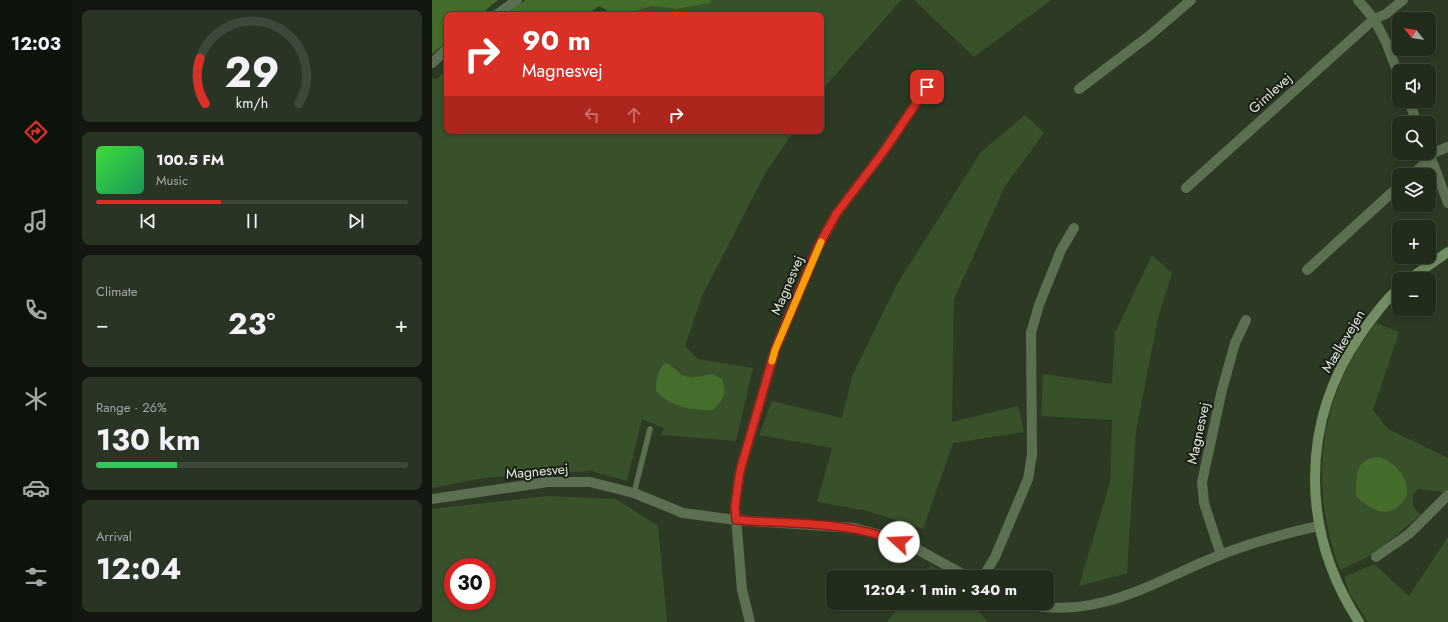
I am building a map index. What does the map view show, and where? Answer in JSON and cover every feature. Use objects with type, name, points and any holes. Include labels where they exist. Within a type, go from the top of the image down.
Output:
[{"type":"street","points":[[500,12],[517,0]]},
{"type":"street","points":[[1079,89],[1149,36],[1191,0]]},
{"type":"street","points":[[1358,0],[1374,19],[1386,42],[1394,64]]},
{"type":"street","name":"Gimlevej","points":[[1186,188],[1374,19],[1386,14],[1403,0]]},
{"type":"street","points":[[432,63],[444,52]]},
{"type":"street","name":"Magnesvej","points":[[750,622],[742,590],[735,506],[740,471],[775,350],[818,247],[836,214],[884,151],[927,87]]},
{"type":"street","points":[[1436,153],[1448,147]]},
{"type":"street","points":[[1420,168],[1427,160]]},
{"type":"street","points":[[1432,160],[1448,203]]},
{"type":"street","points":[[1307,270],[1392,192]]},
{"type":"street","points":[[987,570],[995,557],[1028,479],[1032,455],[1031,333],[1039,305],[1061,250],[1074,228]]},
{"type":"street","points":[[1419,272],[1448,252]]},
{"type":"street","name":"Mælkevejen","points":[[1359,622],[1335,578],[1319,526],[1314,486],[1316,448],[1324,412],[1336,377],[1354,343],[1375,313],[1392,295]]},
{"type":"street","name":"Magnesvej","points":[[1221,555],[1204,503],[1202,482],[1222,390],[1235,344],[1246,320]]},
{"type":"street","name":"Magnesvej","points":[[432,499],[548,482],[590,482],[634,493],[683,513],[736,520],[854,528],[886,536],[913,547],[955,570]]},
{"type":"street","points":[[1376,557],[1409,534],[1448,496]]},
{"type":"street","points":[[1054,609],[1080,609],[1101,606],[1144,592],[1221,555],[1319,526]]},
{"type":"lane","points":[[634,493],[650,428]]},
{"type":"shaded area","points":[[432,0],[498,0],[484,12],[444,12],[444,44],[432,54]]},
{"type":"shaded area","points":[[525,0],[711,0],[710,3],[677,9],[652,6],[633,12],[610,12],[599,6],[591,12],[509,12]]},
{"type":"shaded area","points":[[711,0],[901,0],[824,88],[824,12],[633,12],[652,6],[677,9],[710,3]]},
{"type":"shaded area","points":[[914,0],[1051,0],[974,57]]},
{"type":"shaded area","points":[[444,72],[444,134],[792,134],[766,172],[702,296],[685,346],[698,359],[753,368],[736,441],[661,435],[664,428],[642,419],[627,481],[592,471],[484,478],[432,488],[432,78],[436,79]]},
{"type":"shaded area","points":[[1025,115],[1044,133],[1005,186],[954,299],[952,422],[1018,406],[1024,432],[953,443],[923,529],[868,511],[817,502],[832,448],[759,435],[772,401],[842,418],[853,374],[897,284],[981,152]]},
{"type":"shaded area","points":[[1152,255],[1172,273],[1158,318],[1136,431],[1127,573],[1079,586],[1110,482],[1112,420],[1041,416],[1043,374],[1112,384],[1115,333]]},
{"type":"shaded area","points":[[1376,323],[1399,332],[1373,410],[1388,429],[1448,458],[1448,489],[1444,492],[1418,489],[1413,494],[1413,506],[1420,515],[1374,554],[1340,570],[1330,538],[1324,505],[1322,473],[1324,442],[1331,411],[1341,380],[1356,351]]},
{"type":"shaded area","points":[[665,363],[682,375],[695,377],[712,374],[722,379],[724,396],[720,403],[713,410],[697,409],[682,407],[662,397],[656,391],[656,384],[662,366]]},
{"type":"shaded area","points":[[1380,457],[1387,460],[1399,470],[1404,477],[1406,484],[1407,491],[1405,498],[1400,505],[1388,512],[1371,508],[1359,499],[1356,494],[1359,468],[1368,459]]},
{"type":"shaded area","points":[[548,496],[616,499],[658,526],[667,622],[432,622],[432,509]]},
{"type":"shaded area","points":[[1448,537],[1448,622],[1368,622],[1350,594],[1344,577],[1374,564],[1409,596]]},
{"type":"shaded area","points":[[931,566],[939,570],[928,570]]},
{"type":"shaded area","points":[[896,610],[979,610],[987,622],[887,622]]},
{"type":"slow traffic","points":[[772,361],[775,350],[821,242]]},
{"type":"route","points":[[899,542],[886,536],[854,528],[736,520],[735,506],[740,471],[775,350],[818,247],[836,214],[884,151],[927,87]]}]
